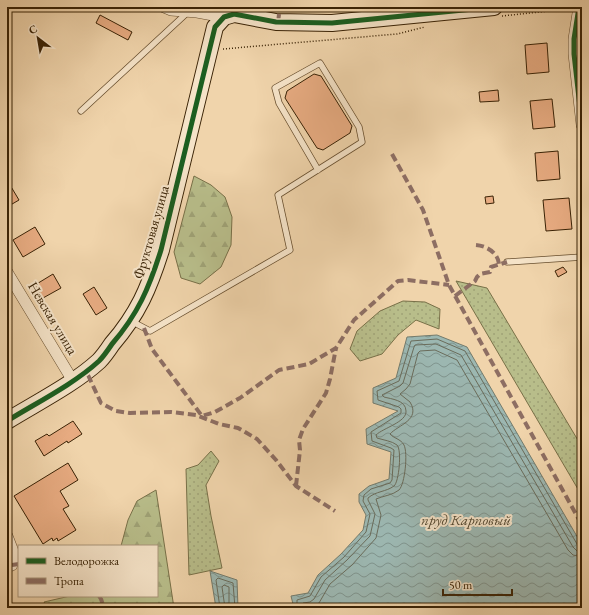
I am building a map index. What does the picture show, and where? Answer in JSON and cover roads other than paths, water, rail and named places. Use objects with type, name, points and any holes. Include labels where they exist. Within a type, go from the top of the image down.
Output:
[{"type":"street","points":[[164,7],[171,10],[188,11],[224,17],[234,14],[276,22],[332,23],[497,12]]},
{"type":"street","points":[[579,7],[574,39],[574,54],[582,125]]},
{"type":"street","name":"Фруктовая улица","points":[[7,421],[73,381],[98,361],[121,334],[139,307],[151,280],[158,258],[210,44],[215,27],[224,17]]},
{"type":"street","name":"Невская улица","points":[[7,272],[73,381]]},
{"type":"street","points":[[7,536],[14,554],[9,566]]},
{"type":"lane","points":[[81,111],[188,11]]},
{"type":"lane","points":[[130,320],[150,331],[290,250],[278,195],[318,170],[362,142],[359,127],[320,63],[275,88],[279,104],[318,170]]},
{"type":"lane","points":[[507,262],[582,257]]},
{"type":"water","name":"пруд Карповый","points":[[437,335],[467,347],[582,545],[582,608],[294,608],[291,596],[308,593],[318,575],[341,554],[363,530],[366,515],[359,502],[359,494],[369,486],[389,479],[391,452],[367,444],[366,429],[398,411],[373,403],[373,388],[396,378],[407,337]]},
{"type":"water","points":[[210,571],[237,580],[238,608],[216,608]]}]
